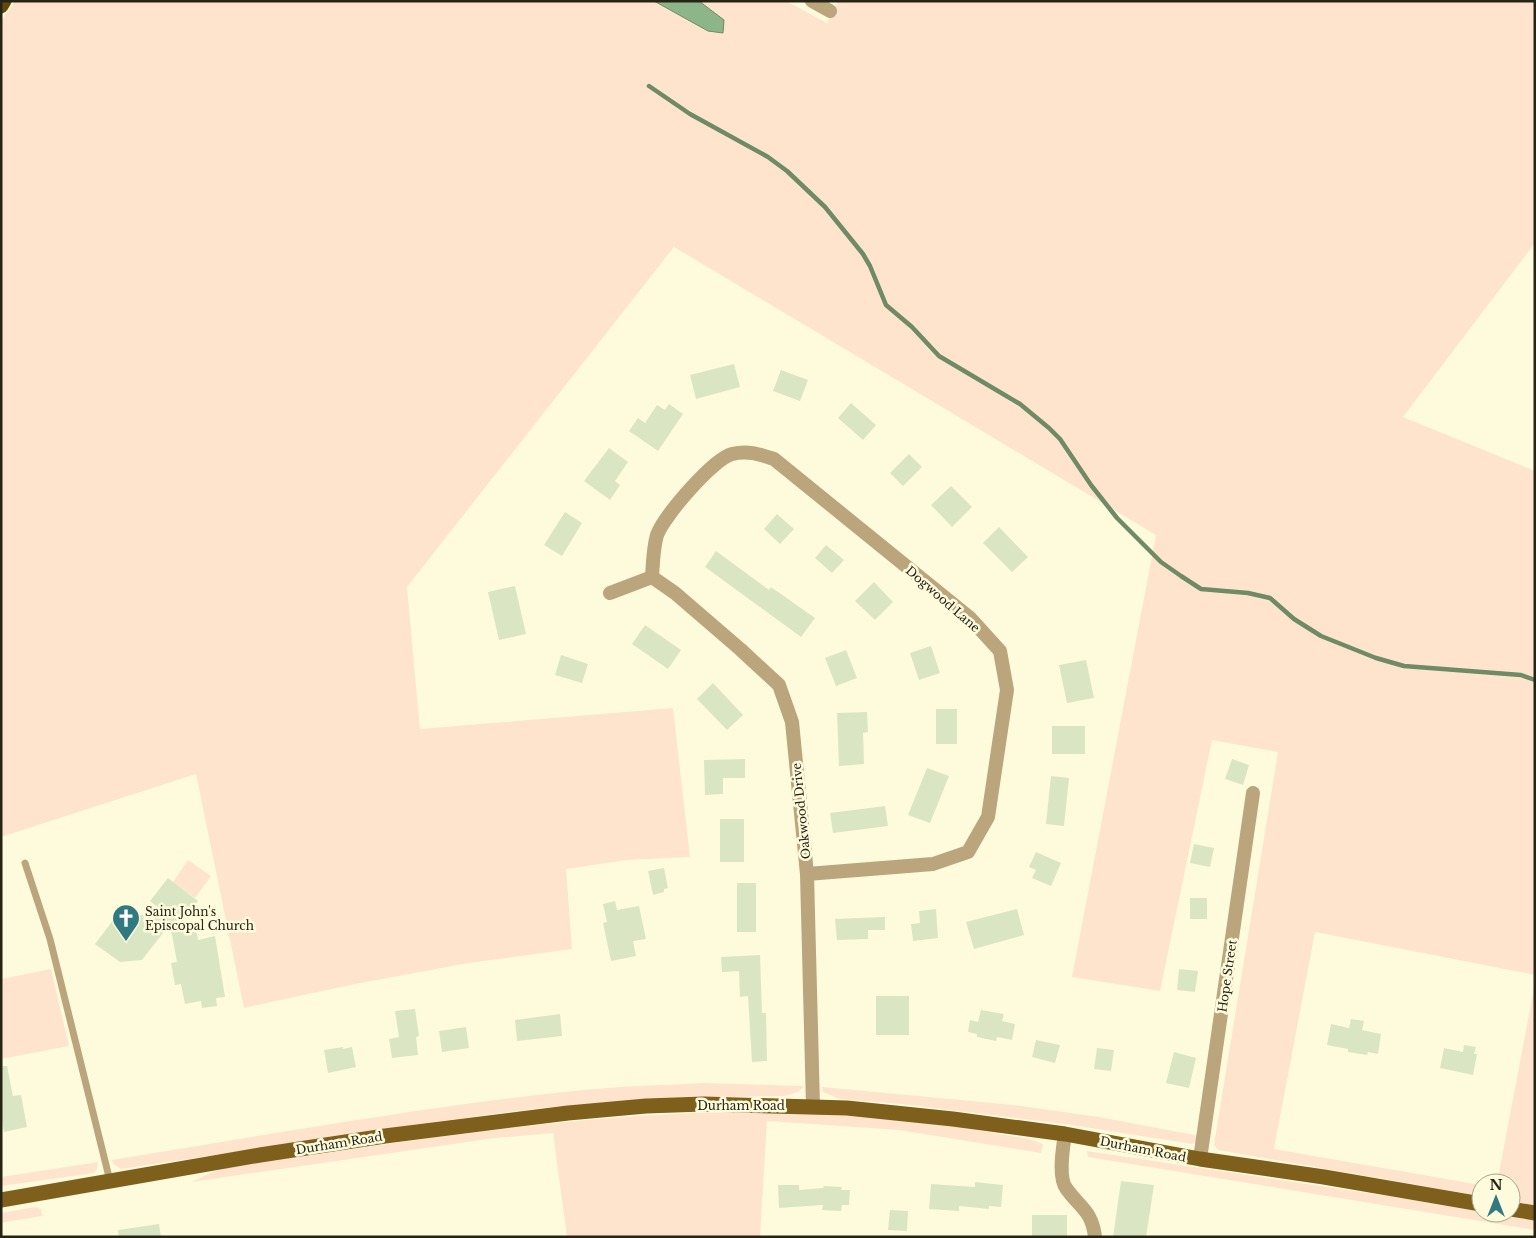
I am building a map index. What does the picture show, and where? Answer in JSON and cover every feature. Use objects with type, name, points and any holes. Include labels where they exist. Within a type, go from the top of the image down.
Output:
[{"type":"highway","points":[[1,6],[4,1]]},
{"type":"main road","name":"Durham Road","points":[[1,1200],[260,1155],[385,1136],[568,1113],[646,1106],[704,1104],[813,1106],[921,1114],[1065,1134],[1200,1159],[1471,1202]]},
{"type":"main road","points":[[1521,1211],[1535,1213]]},
{"type":"street","points":[[812,1],[830,11]]},
{"type":"street","name":"Dogwood Lane","points":[[652,577],[654,548],[662,524],[705,473],[717,462],[731,454],[753,452],[774,459],[970,618],[1000,651],[1007,690],[988,818],[968,852],[933,864],[807,874]]},
{"type":"street","points":[[610,593],[652,577]]},
{"type":"street","name":"Oakwood Drive","points":[[652,577],[676,594],[779,684],[792,722],[807,874],[813,1106]]},
{"type":"street","name":"Hope Street","points":[[1200,1159],[1253,793]]},
{"type":"street","points":[[1065,1134],[1062,1154],[1064,1187],[1090,1215],[1095,1237]]},
{"type":"lane","points":[[25,863],[50,939],[110,1182]]},
{"type":"shaded area","points":[[15,1],[654,1],[708,31],[724,20],[699,1],[786,1],[827,23],[838,1],[1535,1],[1535,243],[1403,417],[1535,471],[1535,975],[1315,932],[1274,1149],[1471,1183],[1471,1194],[1218,1150],[1214,1145],[1278,752],[1212,740],[1160,991],[1072,977],[1156,535],[674,247],[407,587],[420,729],[673,708],[690,857],[627,860],[566,869],[572,949],[469,963],[355,984],[244,1008],[196,774],[1,837],[1,21]]},
{"type":"shaded area","points":[[654,1],[699,1],[724,20],[723,33],[708,31]]},
{"type":"shaded area","points":[[188,860],[211,876],[195,898],[173,882]]},
{"type":"shaded area","points":[[51,969],[69,1046],[1,1059],[1,979]]},
{"type":"shaded area","points":[[1535,983],[1535,1205],[1521,1203],[1521,1173],[1499,1173]]},
{"type":"shaded area","points":[[704,1083],[804,1086],[798,1092],[785,1096],[654,1098],[540,1108],[433,1122],[121,1169],[111,1160],[464,1104],[598,1089]]},
{"type":"shaded area","points":[[822,1087],[1014,1105],[1099,1117],[1200,1136],[1192,1144],[1072,1125],[902,1104],[840,1099],[823,1092]]},
{"type":"shaded area","points":[[720,1112],[798,1112],[861,1116],[958,1127],[1029,1139],[1043,1144],[1041,1153],[899,1130],[767,1121],[760,1237],[567,1237],[553,1133],[495,1138],[191,1182],[219,1170],[257,1162],[459,1134],[633,1116]]},
{"type":"shaded area","points":[[1087,1151],[1407,1199],[1471,1210],[1471,1220],[1088,1157]]},
{"type":"shaded area","points":[[98,1162],[94,1173],[1,1186],[1,1177]]},
{"type":"shaded area","points":[[35,1207],[41,1209],[42,1216],[1,1223],[1,1213]]},
{"type":"shaded area","points":[[1521,1219],[1535,1221],[1535,1230],[1492,1223],[1521,1223]]},
{"type":"building","points":[[734,364],[740,387],[696,399],[690,375]]},
{"type":"building","points":[[781,370],[808,380],[800,401],[773,391]]},
{"type":"building","points":[[851,403],[876,425],[863,440],[838,418]]},
{"type":"building","points":[[669,404],[683,414],[658,451],[629,431],[638,418],[645,423],[657,405],[665,410]]},
{"type":"building","points":[[609,448],[628,462],[615,481],[620,485],[610,500],[584,481]]},
{"type":"building","points":[[909,454],[922,467],[903,486],[890,473]]},
{"type":"building","points":[[951,486],[972,507],[952,527],[931,505]]},
{"type":"building","points":[[565,512],[582,523],[562,556],[544,545]]},
{"type":"building","points":[[777,514],[794,529],[780,544],[764,529]]},
{"type":"building","points":[[999,527],[1028,557],[1012,572],[983,543]]},
{"type":"building","points":[[826,545],[844,560],[832,573],[815,558]]},
{"type":"building","points":[[716,551],[769,590],[771,587],[815,618],[801,637],[705,567]]},
{"type":"building","points":[[874,582],[893,602],[875,620],[855,601]]},
{"type":"building","points":[[515,586],[526,634],[499,640],[488,592]]},
{"type":"building","points":[[645,625],[681,650],[668,669],[632,644]]},
{"type":"building","points":[[931,646],[940,673],[919,680],[910,653]]},
{"type":"building","points":[[846,650],[857,678],[836,686],[825,658]]},
{"type":"building","points":[[561,655],[588,664],[582,683],[555,675]]},
{"type":"building","points":[[1086,660],[1094,698],[1067,703],[1059,665]]},
{"type":"building","points":[[713,683],[743,715],[727,730],[697,699]]},
{"type":"building","points":[[936,709],[957,709],[957,744],[936,744]]},
{"type":"building","points":[[867,712],[868,732],[863,733],[864,764],[839,766],[837,713]]},
{"type":"building","points":[[1052,726],[1085,726],[1085,754],[1052,754]]},
{"type":"building","points":[[745,759],[745,778],[723,778],[723,794],[705,795],[704,760]]},
{"type":"building","points":[[1232,759],[1249,765],[1243,785],[1225,779]]},
{"type":"building","points":[[927,768],[949,776],[930,823],[908,815]]},
{"type":"building","points":[[1051,776],[1069,778],[1064,826],[1046,824]]},
{"type":"building","points":[[885,806],[888,826],[833,833],[830,813]]},
{"type":"building","points":[[720,819],[744,819],[744,862],[720,862]]},
{"type":"building","points":[[1194,844],[1214,848],[1210,867],[1190,863]]},
{"type":"building","points":[[1036,852],[1061,863],[1051,886],[1032,878],[1036,870],[1029,867]]},
{"type":"building","points":[[664,868],[668,888],[664,889],[664,892],[653,895],[648,871]]},
{"type":"building","name":"Saint John's Episcopal Church","points":[[168,878],[198,901],[178,927],[196,929],[198,940],[215,936],[225,997],[216,998],[217,1006],[202,1008],[201,1001],[185,1004],[181,984],[175,985],[171,963],[177,962],[170,924],[142,960],[120,962],[95,944],[114,919],[164,912],[150,901]]},
{"type":"building","points":[[737,883],[756,883],[756,932],[737,932]]},
{"type":"building","points":[[1190,898],[1207,898],[1207,919],[1190,919]]},
{"type":"building","points":[[615,901],[617,910],[639,906],[646,939],[633,941],[636,956],[611,961],[603,923],[607,922],[603,904]]},
{"type":"building","points":[[936,909],[938,938],[913,941],[911,924],[920,923],[919,911]]},
{"type":"building","points":[[1017,909],[1024,935],[974,949],[966,922]]},
{"type":"building","points":[[885,917],[885,930],[868,930],[868,939],[837,940],[835,919]]},
{"type":"building","points":[[760,955],[762,1013],[766,1013],[767,1061],[752,1062],[748,996],[740,997],[739,971],[722,972],[721,957]]},
{"type":"building","points":[[1179,969],[1198,971],[1195,992],[1177,990]]},
{"type":"building","points":[[876,996],[909,996],[909,1035],[876,1035]]},
{"type":"building","points":[[415,1009],[419,1036],[416,1037],[418,1055],[392,1058],[389,1039],[399,1037],[395,1011]]},
{"type":"building","points":[[981,1010],[1004,1014],[1002,1021],[1015,1024],[1012,1040],[997,1037],[996,1041],[977,1037],[977,1034],[968,1032],[970,1020],[978,1022]]},
{"type":"building","points":[[560,1014],[562,1036],[517,1041],[515,1020]]},
{"type":"building","points":[[1351,1019],[1364,1021],[1362,1030],[1381,1034],[1378,1054],[1368,1052],[1367,1055],[1348,1052],[1348,1049],[1327,1045],[1331,1024],[1349,1028]]},
{"type":"building","points":[[466,1027],[469,1048],[442,1052],[439,1031]]},
{"type":"building","points":[[1036,1040],[1060,1045],[1055,1063],[1032,1057]]},
{"type":"building","points":[[1464,1045],[1476,1047],[1474,1054],[1477,1054],[1473,1075],[1440,1068],[1444,1048],[1463,1052]]},
{"type":"building","points":[[343,1047],[343,1049],[352,1047],[356,1067],[328,1073],[324,1050]]},
{"type":"building","points":[[1097,1048],[1114,1050],[1111,1071],[1094,1069]]},
{"type":"building","points":[[1174,1052],[1196,1058],[1189,1088],[1166,1083]]},
{"type":"building","points":[[1,1066],[7,1066],[13,1096],[21,1095],[27,1127],[4,1132],[1,1114]]},
{"type":"building","points":[[1121,1181],[1154,1185],[1146,1237],[1113,1237]]},
{"type":"building","points":[[975,1182],[1003,1185],[1001,1207],[989,1206],[989,1209],[959,1206],[959,1211],[929,1209],[931,1184],[975,1187]]},
{"type":"building","points":[[778,1185],[799,1185],[799,1190],[823,1188],[824,1186],[842,1187],[841,1190],[850,1190],[849,1205],[842,1205],[841,1211],[822,1210],[823,1205],[779,1208]]},
{"type":"building","points":[[890,1210],[908,1211],[907,1231],[888,1230]]},
{"type":"building","points":[[1032,1215],[1067,1215],[1067,1237],[1032,1237]]},
{"type":"building","points":[[159,1224],[161,1237],[119,1237],[118,1230]]},
{"type":"waterway","points":[[649,86],[690,114],[768,157],[787,171],[825,207],[863,254],[886,305],[912,327],[939,356],[1020,404],[1049,428],[1060,439],[1091,485],[1117,518],[1161,562],[1181,576],[1201,589],[1248,593],[1270,598],[1294,619],[1321,636],[1376,658],[1404,666],[1521,675],[1535,680]]},
{"type":"place","name":"Saint John's Episcopal Church","points":[[126,942]]}]
